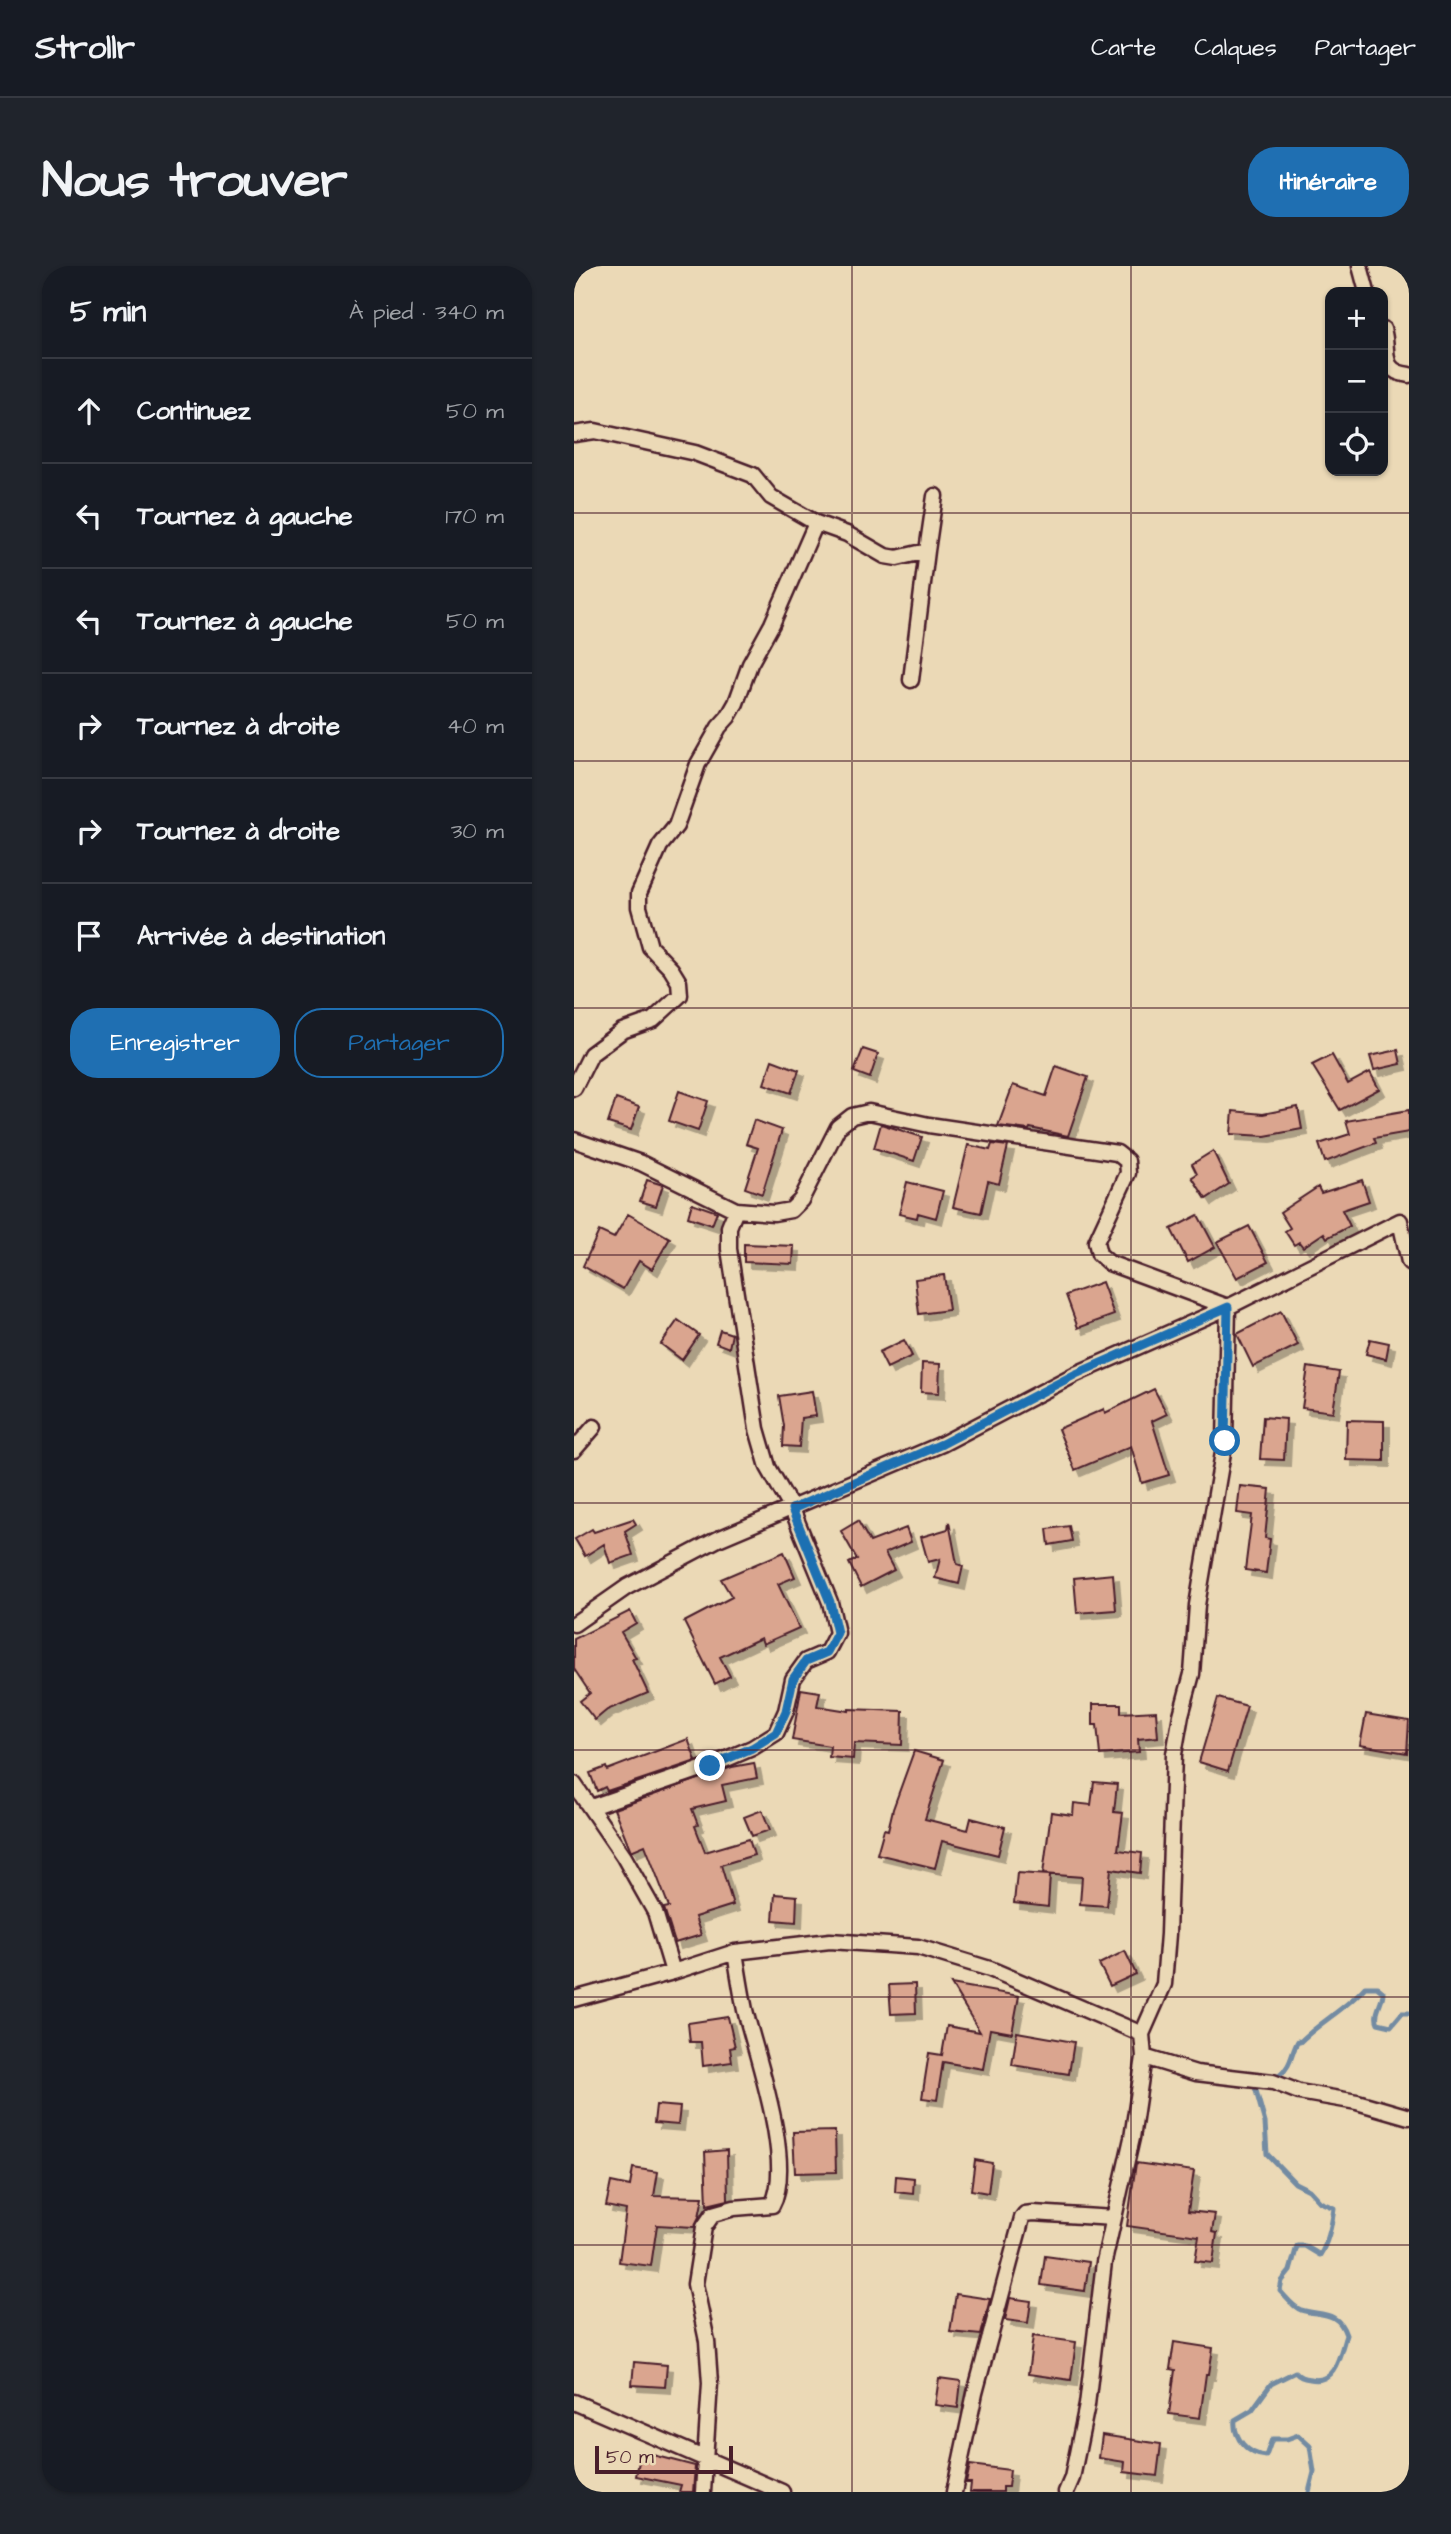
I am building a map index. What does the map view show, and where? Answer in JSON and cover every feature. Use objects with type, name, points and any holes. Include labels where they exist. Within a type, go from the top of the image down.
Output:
[{"type":"street","points":[[1360,266],[1366,287]]},
{"type":"street","points":[[1387,350],[1390,367],[1396,373],[1409,375]]},
{"type":"street","points":[[574,435],[595,431],[695,453],[753,475],[771,497],[816,523],[847,534],[884,556],[897,558],[927,551]]},
{"type":"street","points":[[911,680],[935,496]]},
{"type":"street","points":[[574,1088],[591,1054],[622,1031],[653,1020],[680,995],[679,982],[671,969],[650,947],[639,907],[639,893],[660,846],[676,826],[698,764],[736,703],[750,664],[772,624],[816,523]]},
{"type":"street","points":[[574,1140],[641,1164],[736,1210],[774,1213],[791,1210],[801,1200],[838,1127],[852,1116],[869,1112],[929,1125],[1117,1153],[1127,1161],[1128,1173],[1096,1242],[1099,1254],[1109,1263],[1228,1307]]},
{"type":"street","points":[[591,1807],[710,1766],[752,1748],[776,1733],[786,1711],[793,1679],[806,1661],[827,1652],[837,1633],[830,1602],[792,1509],[768,1467],[757,1429],[729,1249],[729,1227],[736,1210]]},
{"type":"street","points":[[574,1624],[627,1587],[718,1539],[942,1444],[1076,1374],[1228,1307],[1404,1219],[1409,1262]]},
{"type":"street","points":[[1066,2492],[1072,2478],[1087,2405],[1097,2309],[1132,2137],[1144,2057],[1142,2034],[1164,1984],[1174,1754],[1192,1674],[1197,1605],[1225,1441],[1228,1307]]},
{"type":"street","points":[[574,1450],[594,1427]]},
{"type":"street","points":[[574,1784],[624,1857],[654,1912],[673,1972]]},
{"type":"street","points":[[574,2000],[735,1952],[830,1941],[918,1947],[990,1969],[1142,2034]]},
{"type":"street","points":[[704,2492],[710,2382],[707,2341],[695,2284],[704,2227],[713,2214],[734,2208],[772,2205],[778,2193],[774,2115],[745,2008],[735,1952]]},
{"type":"street","points":[[1144,2057],[1196,2073],[1273,2082],[1299,2092],[1357,2102],[1409,2117]]},
{"type":"street","points":[[954,2492],[975,2393],[1022,2218],[1025,2214],[1033,2213],[1114,2218]]},
{"type":"street","points":[[574,2402],[782,2492]]},
{"type":"building","points":[[863,1049],[878,1054],[870,1078],[854,1072]]},
{"type":"building","points":[[1398,1050],[1401,1064],[1374,1070],[1370,1056]]},
{"type":"building","points":[[1332,1055],[1348,1084],[1370,1072],[1379,1089],[1340,1110],[1312,1065]]},
{"type":"building","points":[[772,1060],[799,1070],[791,1093],[764,1084]]},
{"type":"building","points":[[1056,1066],[1088,1077],[1068,1136],[1030,1128],[998,1126],[1013,1085],[1046,1096]]},
{"type":"building","points":[[679,1091],[708,1101],[698,1131],[669,1121]]},
{"type":"building","points":[[616,1099],[639,1107],[631,1130],[608,1123]]},
{"type":"building","points":[[1298,1107],[1302,1129],[1265,1136],[1231,1134],[1233,1111],[1263,1114]]},
{"type":"building","points":[[1409,1110],[1409,1132],[1374,1138],[1376,1143],[1325,1162],[1319,1144],[1350,1134],[1346,1121]]},
{"type":"building","points":[[754,1120],[782,1130],[762,1194],[745,1188],[758,1148],[746,1144]]},
{"type":"building","points":[[881,1124],[922,1137],[914,1161],[874,1148]]},
{"type":"building","points":[[992,1144],[1008,1146],[999,1184],[988,1181],[981,1213],[953,1207],[968,1145],[990,1150]]},
{"type":"building","points":[[1213,1151],[1229,1184],[1206,1199],[1192,1177],[1197,1174],[1192,1164]]},
{"type":"building","points":[[647,1180],[663,1185],[656,1206],[640,1201]]},
{"type":"building","points":[[1362,1180],[1369,1201],[1342,1210],[1350,1226],[1327,1238],[1324,1233],[1303,1247],[1299,1242],[1294,1245],[1285,1231],[1290,1228],[1280,1212],[1318,1187],[1321,1193]]},
{"type":"building","points":[[907,1182],[943,1191],[936,1218],[918,1213],[917,1218],[899,1214]]},
{"type":"building","points":[[692,1203],[717,1212],[712,1225],[688,1217]]},
{"type":"building","points":[[628,1214],[670,1238],[652,1269],[639,1261],[623,1289],[583,1266],[599,1231],[614,1238]]},
{"type":"building","points":[[1198,1215],[1215,1247],[1188,1262],[1171,1229]]},
{"type":"building","points":[[1249,1226],[1268,1262],[1237,1278],[1217,1242]]},
{"type":"building","points":[[744,1244],[794,1246],[793,1264],[744,1262]]},
{"type":"building","points":[[944,1275],[949,1310],[919,1314],[915,1279]]},
{"type":"building","points":[[1102,1282],[1114,1315],[1078,1328],[1066,1295]]},
{"type":"building","points":[[1281,1311],[1298,1345],[1253,1367],[1237,1334]]},
{"type":"building","points":[[678,1320],[699,1335],[682,1360],[661,1344]]},
{"type":"building","points":[[720,1330],[732,1334],[729,1348],[716,1343]]},
{"type":"building","points":[[1370,1339],[1389,1343],[1386,1359],[1366,1354]]},
{"type":"building","points":[[904,1340],[912,1356],[887,1368],[879,1352]]},
{"type":"building","points":[[922,1363],[940,1364],[939,1393],[921,1392]]},
{"type":"building","points":[[1308,1367],[1339,1372],[1333,1412],[1302,1408]]},
{"type":"building","points":[[1154,1389],[1167,1414],[1152,1421],[1169,1475],[1142,1483],[1131,1446],[1075,1470],[1058,1429],[1104,1409],[1105,1413]]},
{"type":"building","points":[[812,1391],[816,1416],[801,1418],[799,1447],[783,1446],[784,1426],[779,1396]]},
{"type":"building","points":[[1263,1417],[1286,1419],[1284,1460],[1260,1459]]},
{"type":"building","points":[[1347,1420],[1384,1421],[1384,1461],[1346,1460]]},
{"type":"building","points":[[1240,1486],[1270,1489],[1265,1538],[1270,1539],[1266,1573],[1245,1570],[1252,1515],[1237,1513]]},
{"type":"building","points":[[633,1519],[636,1524],[625,1531],[633,1555],[610,1563],[604,1544],[585,1556],[575,1539],[592,1529],[594,1532]]},
{"type":"building","points":[[858,1521],[870,1542],[906,1528],[911,1542],[885,1553],[894,1570],[861,1587],[849,1563],[857,1559],[841,1531]]},
{"type":"building","points":[[949,1522],[957,1564],[963,1566],[959,1584],[935,1578],[940,1559],[928,1562],[921,1537],[948,1529]]},
{"type":"building","points":[[1069,1526],[1072,1541],[1049,1545],[1047,1529]]},
{"type":"building","points":[[784,1552],[795,1577],[778,1584],[799,1628],[763,1644],[761,1638],[720,1657],[730,1676],[715,1684],[684,1622],[732,1597],[721,1579]]},
{"type":"building","points":[[1113,1574],[1116,1610],[1077,1613],[1074,1578]]},
{"type":"building","points":[[630,1611],[636,1623],[621,1632],[636,1658],[632,1659],[648,1693],[607,1710],[595,1720],[580,1701],[590,1693],[574,1669],[574,1639]]},
{"type":"building","points":[[801,1689],[820,1692],[817,1706],[849,1711],[903,1711],[902,1745],[854,1743],[853,1759],[829,1757],[830,1746],[792,1740]]},
{"type":"building","points":[[1218,1698],[1247,1706],[1228,1771],[1199,1762]]},
{"type":"building","points":[[1093,1704],[1121,1704],[1121,1713],[1156,1711],[1158,1737],[1138,1739],[1139,1752],[1100,1755],[1097,1725],[1093,1725]]},
{"type":"building","points":[[1366,1714],[1409,1721],[1407,1753],[1360,1745]]},
{"type":"building","points":[[688,1739],[696,1761],[607,1791],[605,1787],[597,1791],[590,1773],[606,1767],[607,1770]]},
{"type":"building","points":[[914,1751],[944,1760],[925,1819],[968,1830],[971,1818],[1005,1827],[998,1855],[942,1841],[935,1868],[877,1854],[884,1829],[888,1830]]},
{"type":"building","points":[[754,1763],[757,1778],[722,1785],[726,1801],[692,1809],[705,1852],[749,1839],[754,1855],[721,1865],[733,1905],[695,1917],[701,1935],[675,1943],[664,1908],[669,1907],[645,1845],[631,1851],[614,1809],[732,1767]]},
{"type":"building","points":[[1094,1782],[1117,1784],[1114,1812],[1123,1813],[1118,1850],[1142,1853],[1140,1873],[1111,1869],[1107,1906],[1080,1904],[1082,1877],[1043,1874],[1051,1812],[1073,1815],[1074,1803],[1091,1805]]},
{"type":"building","points":[[762,1810],[770,1830],[752,1836],[744,1817]]},
{"type":"building","points":[[1017,1873],[1050,1875],[1048,1907],[1014,1903]]},
{"type":"building","points":[[775,1894],[797,1896],[796,1922],[773,1920]]},
{"type":"building","points":[[1125,1951],[1136,1974],[1110,1986],[1099,1964]]},
{"type":"building","points":[[915,1984],[916,2013],[891,2014],[889,1985]]},
{"type":"building","points":[[951,1984],[1019,1996],[1012,2033],[990,2029],[983,2069],[943,2062],[937,2100],[922,2098],[929,2053],[942,2055],[947,2026],[980,2032]]},
{"type":"building","points":[[728,2017],[735,2047],[730,2048],[732,2062],[703,2066],[701,2042],[690,2042],[688,2023]]},
{"type":"building","points":[[1017,2032],[1074,2042],[1069,2074],[1012,2065]]},
{"type":"building","points":[[656,2105],[680,2107],[678,2125],[654,2123]]},
{"type":"building","points":[[835,2131],[836,2172],[795,2173],[793,2132]]},
{"type":"building","points":[[727,2150],[728,2200],[707,2205],[705,2152]]},
{"type":"building","points":[[975,2160],[992,2163],[988,2193],[971,2190]]},
{"type":"building","points":[[1136,2163],[1194,2171],[1188,2211],[1215,2214],[1212,2232],[1217,2233],[1213,2263],[1195,2261],[1199,2236],[1127,2226]]},
{"type":"building","points":[[633,2168],[658,2172],[654,2196],[703,2197],[694,2227],[657,2225],[651,2266],[619,2262],[626,2210],[606,2206],[611,2182],[630,2186]]},
{"type":"building","points":[[896,2176],[914,2178],[913,2194],[895,2192]]},
{"type":"building","points":[[1045,2256],[1089,2262],[1085,2291],[1041,2285]]},
{"type":"building","points":[[956,2294],[990,2299],[981,2335],[950,2332]]},
{"type":"building","points":[[1010,2298],[1031,2301],[1028,2323],[1005,2320]]},
{"type":"building","points":[[1033,2336],[1076,2342],[1071,2380],[1028,2374]]},
{"type":"building","points":[[1174,2342],[1213,2348],[1209,2374],[1206,2374],[1200,2418],[1169,2414],[1175,2370],[1170,2369]]},
{"type":"building","points":[[634,2362],[667,2365],[665,2387],[632,2385]]},
{"type":"building","points":[[939,2378],[961,2381],[958,2408],[935,2405]]},
{"type":"building","points":[[1102,2435],[1161,2444],[1157,2476],[1124,2472],[1125,2462],[1099,2458]]},
{"type":"building","points":[[641,2452],[695,2466],[693,2492],[679,2492],[681,2485],[636,2476]]},
{"type":"building","points":[[970,2465],[1010,2470],[1008,2487],[1003,2487],[1003,2492],[970,2492],[971,2483],[966,2483]]},
{"type":"waterway","points":[[1273,2076],[1279,2076],[1289,2064],[1298,2041],[1342,2009],[1365,1987],[1377,1987],[1383,1992],[1377,2016],[1378,2023],[1391,2026],[1402,2013],[1409,2013]]},
{"type":"waterway","points":[[1258,2081],[1255,2087],[1265,2123],[1267,2154],[1295,2183],[1309,2190],[1320,2202],[1334,2208],[1328,2238],[1320,2255],[1305,2246],[1297,2246],[1290,2271],[1282,2281],[1280,2291],[1298,2309],[1328,2315],[1338,2321],[1346,2335],[1336,2366],[1326,2377],[1319,2380],[1308,2379],[1295,2372],[1271,2384],[1252,2410],[1235,2420],[1235,2427],[1239,2439],[1248,2449],[1266,2456],[1272,2439],[1287,2439],[1298,2435],[1310,2446],[1314,2472],[1309,2492]]},
{"type":"route","points":[[710,1766],[752,1748],[776,1733],[786,1711],[793,1679],[806,1661],[827,1652],[837,1633],[830,1602],[792,1509],[942,1444],[1076,1374],[1228,1307],[1225,1441]]}]
